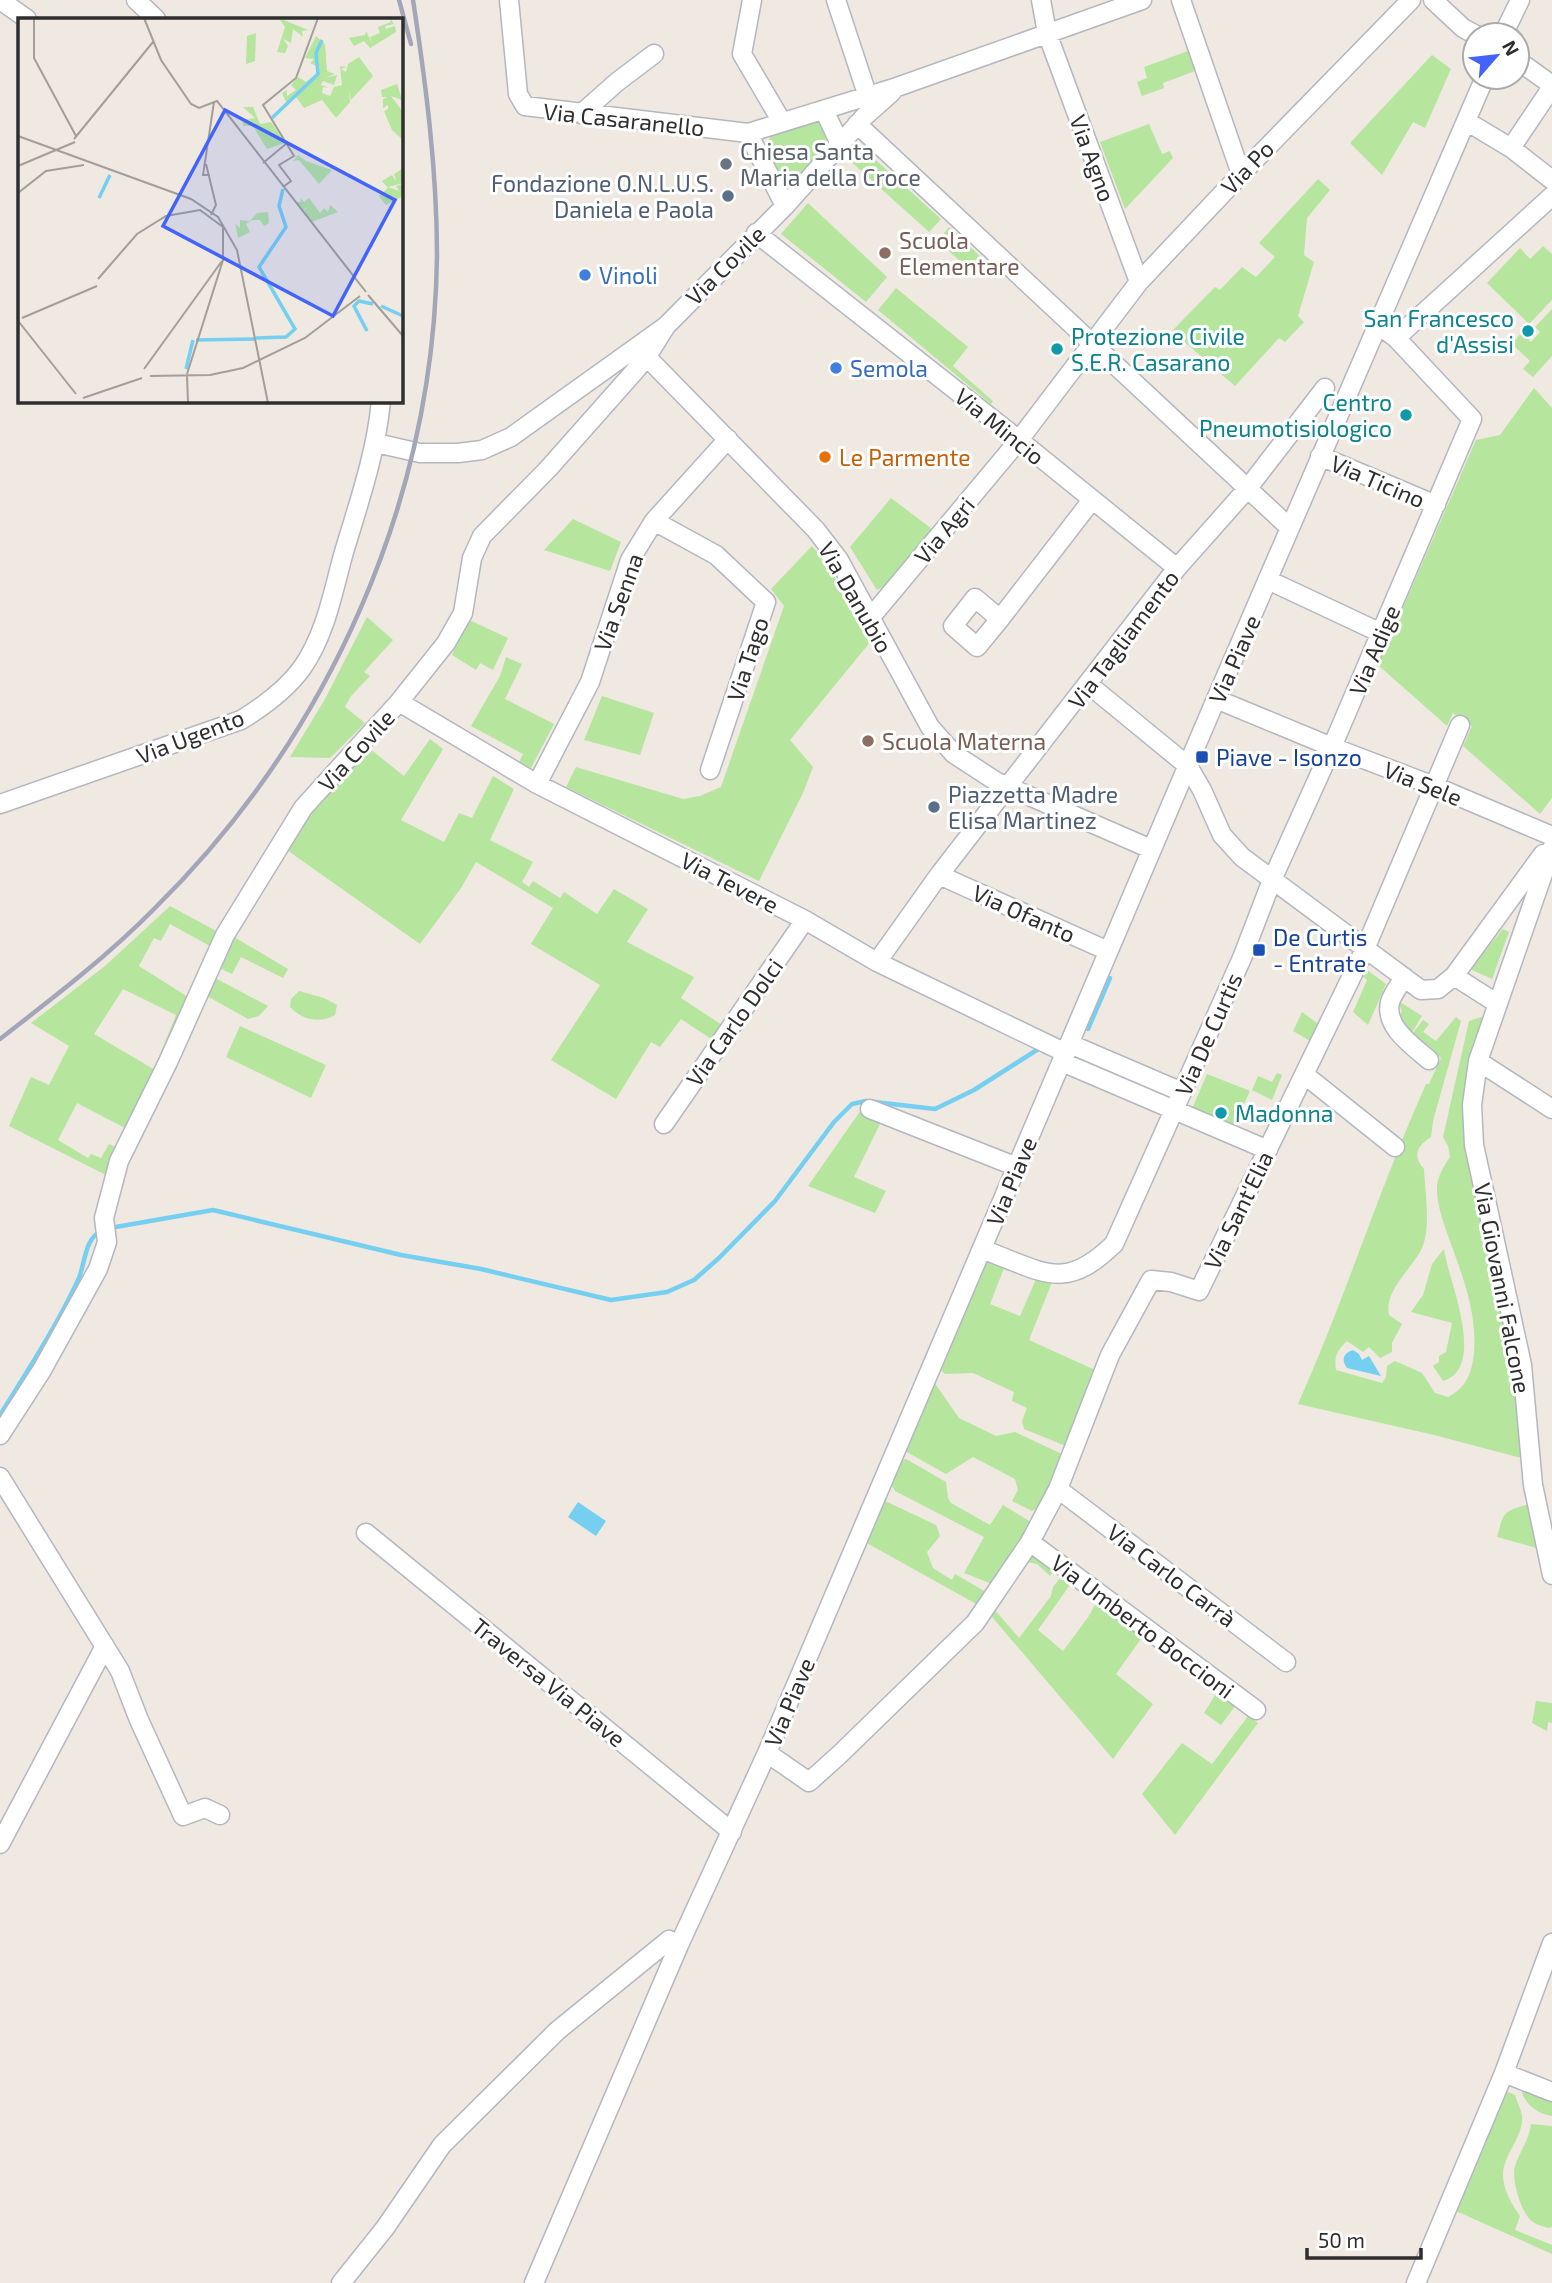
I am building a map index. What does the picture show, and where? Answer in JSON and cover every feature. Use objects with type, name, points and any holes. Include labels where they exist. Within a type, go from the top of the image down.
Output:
[{"type":"street","points":[[0,0],[26,18]]},
{"type":"street","points":[[136,0],[155,18]]},
{"type":"street","name":"Via Casaranello","points":[[509,0],[518,94],[525,107],[748,133]]},
{"type":"street","points":[[752,0],[743,54],[782,122]]},
{"type":"street","points":[[836,0],[868,97]]},
{"type":"street","name":"Via Agno","points":[[1041,0],[1047,33],[1139,282]]},
{"type":"street","points":[[785,206],[748,133],[868,97],[1142,0]]},
{"type":"street","points":[[1181,0],[1241,174]]},
{"type":"street","name":"Via Po","points":[[1092,342],[1139,282],[1410,0]]},
{"type":"street","points":[[1433,0],[1461,26]]},
{"type":"street","points":[[1510,21],[1520,0]]},
{"type":"street","points":[[581,114],[654,54]]},
{"type":"street","points":[[1511,148],[1552,86],[1531,70]]},
{"type":"street","name":"Via Covile","points":[[0,1435],[42,1370],[98,1269],[107,1242],[103,1218],[120,1161],[225,935],[303,808],[399,702],[446,643],[463,613],[472,558],[482,536],[548,468],[641,353],[785,206],[857,124],[897,87]]},
{"type":"street","name":"Via Piave","points":[[534,2283],[679,1945],[767,1753],[1108,951],[1479,91]]},
{"type":"street","points":[[824,110],[840,144]]},
{"type":"street","points":[[1466,121],[1511,148],[1552,180]]},
{"type":"street","points":[[857,124],[1290,528]]},
{"type":"street","points":[[1378,326],[1396,338],[1552,196]]},
{"type":"street","name":"Via Mincio","points":[[757,233],[1177,568]]},
{"type":"street","name":"Via Adige","points":[[1272,880],[1332,747],[1472,419],[1396,338]]},
{"type":"street","name":"Via Agri","points":[[871,617],[1019,440],[1092,342]]},
{"type":"street","points":[[376,443],[421,453],[470,452],[494,446],[641,353]]},
{"type":"street","name":"Via Danubio","points":[[641,353],[729,439],[816,530],[839,560],[930,727],[954,754],[997,782],[1152,849]]},
{"type":"street","name":"Via Tagliamento","points":[[877,962],[939,875],[1177,568],[1248,488],[1325,388]]},
{"type":"street","name":"Via Ugento","points":[[0,804],[224,727],[241,720],[276,696],[302,668],[320,634],[376,443],[382,402]]},
{"type":"street","name":"Via Senna","points":[[537,784],[590,682],[630,560],[654,521],[729,439]]},
{"type":"street","name":"Via Ticino","points":[[1320,457],[1436,505]]},
{"type":"street","points":[[1000,619],[1092,500]]},
{"type":"street","name":"Via Tago","points":[[654,521],[716,555],[766,602],[710,770]]},
{"type":"street","points":[[1268,580],[1381,633]]},
{"type":"street","points":[[1088,684],[1188,766],[1222,835],[1242,857],[1421,990],[1438,989],[1454,976],[1552,845]]},
{"type":"street","name":"Via Sele","points":[[1216,699],[1552,836]]},
{"type":"street","name":"Via Tevere","points":[[399,702],[537,784],[805,920],[877,962],[1066,1053]]},
{"type":"street","name":"Via Sant'Elia","points":[[1058,1489],[1110,1355],[1151,1280],[1171,1282],[1199,1291],[1365,949],[1460,725]]},
{"type":"street","name":"Via Giovanni Falcone","points":[[1552,845],[1478,1060],[1472,1105],[1474,1145],[1522,1365],[1533,1485],[1552,1574]]},
{"type":"street","name":"Via Ofanto","points":[[939,875],[1108,951]]},
{"type":"street","name":"Via De Curtis","points":[[992,1253],[1046,1274],[1060,1275],[1077,1272],[1096,1261],[1114,1244],[1242,958],[1272,880]]},
{"type":"street","name":"Via Carlo Dolci","points":[[664,1124],[805,920]]},
{"type":"street","points":[[1454,976],[1498,1004]]},
{"type":"street","points":[[1404,977],[1389,1005],[1390,1016],[1395,1027],[1429,1060]]},
{"type":"street","points":[[1066,1053],[1182,1093]]},
{"type":"street","points":[[1066,1053],[1174,1110],[1268,1150]]},
{"type":"street","points":[[1478,1060],[1552,1109]]},
{"type":"street","points":[[1305,1075],[1395,1147]]},
{"type":"street","points":[[870,1109],[1017,1167]]},
{"type":"street","points":[[0,1477],[120,1671],[139,1720],[183,1816],[205,1808],[220,1815]]},
{"type":"street","points":[[767,1753],[810,1782],[975,1623],[1030,1542],[1058,1489]]},
{"type":"street","name":"Via Carlo Carrà","points":[[1058,1489],[1286,1662]]},
{"type":"street","name":"Traversa Via Piave","points":[[366,1532],[732,1832]]},
{"type":"street","name":"Via Umberto Boccioni","points":[[1030,1542],[1256,1710]]},
{"type":"street","points":[[0,1844],[105,1646]]},
{"type":"street","points":[[341,2283],[385,2228],[442,2145],[556,2031],[669,1940],[679,1945]]},
{"type":"street","points":[[1416,2283],[1504,2073],[1552,1942]]},
{"type":"street","points":[[1504,2073],[1552,2092]]},
{"type":"green space","points":[[1188,51],[1195,71],[1163,83],[1164,88],[1142,96],[1137,82],[1147,78],[1144,67]]},
{"type":"green space","points":[[1432,55],[1451,69],[1425,128],[1413,122],[1382,175],[1350,143]]},
{"type":"green space","points":[[818,121],[828,141],[827,146],[791,185],[784,187],[765,148],[771,136]]},
{"type":"green space","points":[[1149,124],[1162,154],[1170,151],[1173,158],[1125,209],[1100,142]]},
{"type":"green space","points":[[859,145],[941,219],[929,232],[848,159]]},
{"type":"green space","points":[[1318,179],[1330,190],[1307,218],[1304,255],[1314,262],[1298,316],[1304,322],[1285,342],[1279,338],[1235,386],[1172,331],[1215,287],[1220,290],[1242,267],[1256,277],[1275,257],[1259,243]]},
{"type":"green space","points":[[808,203],[887,277],[866,302],[781,234]]},
{"type":"green space","points":[[949,227],[985,261],[974,274],[938,241]]},
{"type":"green space","points":[[1543,246],[1552,254],[1552,300],[1529,324],[1487,283],[1520,248],[1530,259]]},
{"type":"green space","points":[[896,288],[968,347],[953,366],[993,401],[991,404],[878,310]]},
{"type":"green space","points":[[1552,309],[1552,356],[1533,377],[1523,369],[1530,361],[1512,344],[1521,333],[1531,342],[1540,332],[1535,327]]},
{"type":"green space","points":[[1534,388],[1552,408],[1552,798],[1540,814],[1463,746],[1472,726],[1453,713],[1447,726],[1378,665],[1476,440],[1500,435]]},
{"type":"green space","points":[[891,498],[932,529],[885,586],[877,590],[850,547]]},
{"type":"green space","points":[[573,519],[621,542],[610,571],[544,550]]},
{"type":"green space","points":[[812,546],[851,604],[871,641],[790,740],[813,767],[759,881],[566,787],[576,767],[683,799],[700,796],[721,787],[784,606],[771,589]]},
{"type":"green space","points":[[367,617],[393,640],[364,672],[370,676],[351,696],[345,707],[365,723],[330,758],[290,757],[325,699]]},
{"type":"green space","points":[[467,619],[508,638],[493,670],[480,663],[476,670],[452,655]]},
{"type":"green space","points":[[506,657],[522,664],[505,699],[554,724],[531,768],[519,762],[523,754],[471,726],[500,676]]},
{"type":"green space","points":[[602,696],[654,713],[640,755],[584,740]]},
{"type":"green space","points":[[430,739],[443,749],[401,820],[444,842],[459,813],[472,818],[493,776],[514,789],[490,840],[533,862],[522,882],[529,887],[533,881],[560,898],[564,892],[597,914],[614,889],[648,909],[627,942],[694,977],[681,998],[722,1025],[711,1039],[681,1019],[660,1047],[651,1042],[616,1099],[551,1060],[600,985],[531,944],[553,908],[476,862],[461,888],[420,944],[284,848],[324,792],[370,749],[404,776]]},
{"type":"green space","points":[[170,906],[220,933],[210,946],[170,924],[161,941],[154,938],[139,966],[188,997],[163,1057],[159,1057],[176,1015],[123,989],[94,1034],[155,1070],[127,1129],[77,1103],[58,1140],[88,1158],[91,1154],[101,1158],[109,1144],[118,1148],[106,1175],[9,1126],[31,1077],[49,1085],[69,1046],[31,1023],[105,966]]},
{"type":"green space","points":[[1503,929],[1509,932],[1492,979],[1470,969]]},
{"type":"green space","points":[[234,937],[288,969],[283,978],[241,957],[232,974],[219,968]]},
{"type":"green space","points":[[1363,967],[1386,984],[1368,1025],[1353,1012],[1367,980],[1359,973]]},
{"type":"green space","points":[[215,978],[268,1006],[259,1016],[248,1019],[207,996]]},
{"type":"green space","points":[[299,991],[337,1005],[335,1015],[317,1020],[300,1015],[290,1007],[291,999]]},
{"type":"green space","points":[[1397,1000],[1422,1016],[1411,1034],[1399,1019],[1402,1011]]},
{"type":"green space","points":[[1302,1012],[1321,1026],[1312,1042],[1293,1031]]},
{"type":"green space","points":[[1484,1016],[1467,1073],[1466,1131],[1474,1187],[1508,1339],[1525,1459],[1298,1404],[1409,1124],[1426,1084],[1429,1084],[1441,1058],[1413,1033],[1423,1020],[1429,1024],[1423,1032],[1436,1041],[1456,1017],[1461,1021],[1431,1137],[1422,1144],[1417,1156],[1424,1169],[1427,1223],[1424,1244],[1398,1282],[1388,1306],[1389,1315],[1402,1324],[1392,1343],[1392,1352],[1380,1358],[1369,1347],[1363,1352],[1347,1341],[1337,1354],[1335,1365],[1336,1370],[1382,1383],[1386,1377],[1387,1366],[1395,1361],[1422,1373],[1435,1393],[1448,1397],[1467,1379],[1474,1353],[1474,1325],[1465,1284],[1440,1211],[1437,1187],[1450,1157],[1443,1137],[1469,1021]]},
{"type":"green space","points":[[240,1026],[326,1065],[311,1098],[226,1057]]},
{"type":"green space","points":[[1277,1073],[1282,1075],[1272,1100],[1252,1090],[1258,1076],[1272,1082]]},
{"type":"green space","points":[[1207,1074],[1250,1091],[1233,1127],[1192,1109]]},
{"type":"green space","points":[[861,1110],[882,1120],[854,1177],[886,1191],[875,1213],[808,1186]]},
{"type":"green space","points":[[1444,1249],[1462,1321],[1464,1341],[1463,1359],[1456,1373],[1443,1381],[1433,1366],[1439,1362],[1439,1356],[1446,1352],[1452,1323],[1411,1312],[1423,1295],[1432,1264]]},
{"type":"green space","points":[[986,1258],[1004,1268],[990,1304],[1020,1316],[1036,1279],[1052,1282],[1029,1340],[1095,1370],[1068,1447],[1024,1429],[1022,1421],[1027,1408],[1012,1401],[1014,1392],[973,1373],[945,1374],[940,1369]]},
{"type":"green space","points":[[934,1382],[959,1418],[996,1436],[1015,1432],[1064,1455],[1040,1507],[1032,1511],[1012,1501],[1018,1490],[1015,1479],[973,1457],[946,1474],[905,1451]]},
{"type":"green space","points":[[906,1459],[946,1482],[951,1503],[990,1525],[1003,1505],[1031,1522],[992,1584],[964,1573],[984,1537],[895,1491],[890,1482],[900,1461]]},
{"type":"green space","points":[[883,1500],[936,1525],[940,1536],[927,1552],[933,1568],[952,1580],[955,1574],[986,1592],[978,1605],[865,1542]]},
{"type":"green space","points":[[1531,1505],[1540,1549],[1497,1537],[1505,1515]]},
{"type":"green space","points":[[1029,1551],[1055,1570],[1050,1576],[1037,1564],[1027,1562],[994,1609],[1019,1638],[1051,1596],[1053,1587],[1063,1574],[1072,1582],[1038,1630],[1063,1651],[1097,1601],[1143,1636],[1116,1674],[1153,1704],[1113,1759],[987,1611]]},
{"type":"green space","points":[[1217,1692],[1236,1705],[1221,1725],[1204,1713]]},
{"type":"green space","points":[[1536,1701],[1552,1703],[1552,1723],[1548,1722],[1547,1731],[1532,1723]]},
{"type":"green space","points":[[1248,1716],[1258,1723],[1175,1835],[1142,1794],[1182,1743],[1212,1764]]},
{"type":"green space","points":[[1525,2087],[1552,2098],[1552,2116],[1530,2105],[1522,2093]]},
{"type":"green space","points":[[1506,2091],[1515,2095],[1522,2116],[1520,2131],[1506,2160],[1503,2175],[1506,2191],[1520,2216],[1515,2230],[1552,2245],[1552,2254],[1456,2211]]},
{"type":"green space","points":[[1531,2124],[1552,2126],[1552,2227],[1549,2228],[1536,2224],[1529,2218],[1516,2187],[1515,2166]]},
{"type":"water","points":[[1353,1350],[1362,1360],[1369,1356],[1381,1376],[1347,1368],[1344,1357]]},
{"type":"water","points":[[578,1502],[606,1521],[596,1536],[568,1517]]},
{"type":"waterway","points":[[1088,1029],[1110,978]]},
{"type":"waterway","points":[[110,1228],[213,1210],[401,1255],[481,1269],[611,1300],[667,1292],[694,1280],[719,1258],[775,1201],[834,1122],[852,1104],[866,1101],[935,1109],[974,1090],[1040,1048]]},
{"type":"waterway","points":[[0,1415],[42,1348],[70,1296],[92,1239],[102,1231]]},
{"type":"railway","points":[[399,0],[411,44]]},
{"type":"railway","points":[[0,1039],[118,943],[155,908],[217,841],[272,768],[320,691],[360,609],[392,525],[416,437],[431,347],[437,256],[435,192],[413,0]]},
{"type":"place","name":"Chiesa Santa Maria della Croce","points":[[726,164]]},
{"type":"place","name":"Fondazione O.N.L.U.S. Daniela e Paola","points":[[728,196]]},
{"type":"place","name":"Scuola Elementare","points":[[885,253]]},
{"type":"place","name":"Vinoli","points":[[585,275]]},
{"type":"place","name":"San Francesco d'Assisi","points":[[1528,331]]},
{"type":"place","name":"Protezione Civile S.E.R. Casarano","points":[[1057,349]]},
{"type":"place","name":"Semola","points":[[836,368]]},
{"type":"place","name":"Centro Pneumotisiologico","points":[[1406,415]]},
{"type":"place","name":"Le Parmente","points":[[825,457]]},
{"type":"place","name":"Scuola Materna","points":[[868,741]]},
{"type":"place","name":"Piave - Isonzo","points":[[1202,757]]},
{"type":"place","name":"Piazzetta Madre Elisa Martinez","points":[[934,807]]},
{"type":"place","name":"De Curtis - Entrate","points":[[1259,950]]},
{"type":"place","name":"Madonna","points":[[1221,1113]]}]
